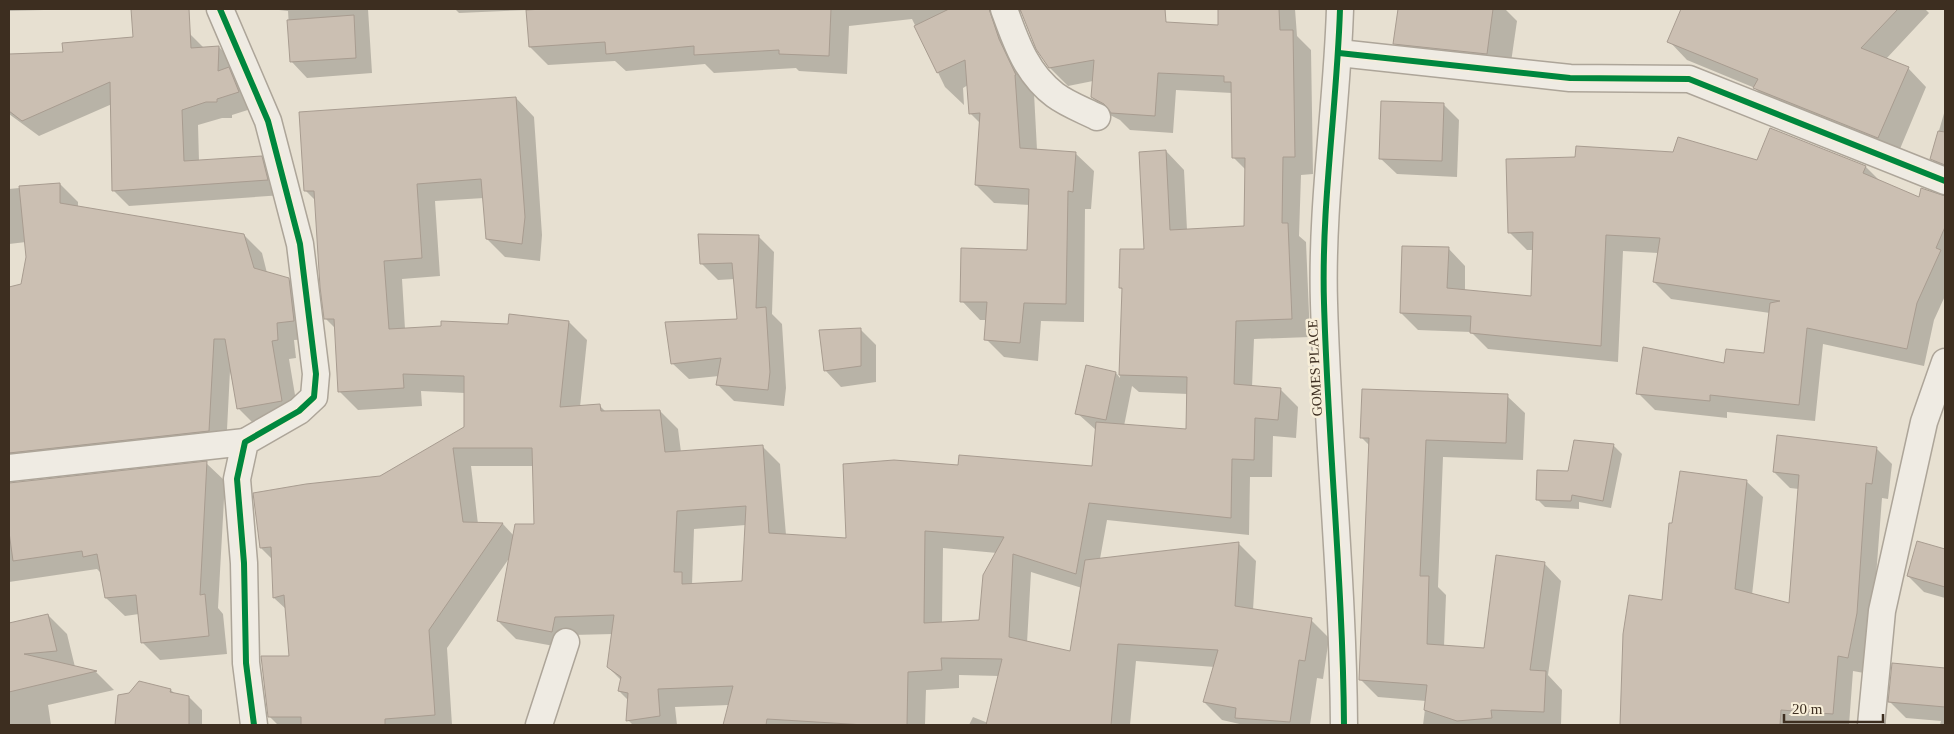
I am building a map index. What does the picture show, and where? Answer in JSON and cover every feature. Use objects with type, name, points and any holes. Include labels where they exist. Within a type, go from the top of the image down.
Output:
[{"type":"street","points":[[9,468],[245,442],[299,411],[314,397],[316,374],[300,244],[271,130],[220,9]]},
{"type":"street","points":[[1004,9],[1020,53],[1033,74],[1056,95],[1097,117]]},
{"type":"street","name":"GOMES PLACE","points":[[1340,9],[1339,53],[1328,163],[1324,301],[1343,630],[1344,725]]},
{"type":"street","points":[[1339,53],[1570,78],[1688,79],[1945,181]]},
{"type":"street","points":[[1871,725],[1882,611],[1924,422],[1945,362]]},
{"type":"street","points":[[245,442],[237,479],[244,563],[246,663],[254,725]]},
{"type":"street","points":[[539,725],[566,642]]},
{"type":"building","points":[[131,9],[189,9],[191,48],[219,46],[218,71],[229,67],[239,92],[217,99],[217,102],[206,102],[182,110],[184,161],[262,156],[268,180],[112,191],[110,82],[22,121],[9,111],[9,54],[63,52],[62,43],[133,37]]},
{"type":"building","points":[[831,9],[829,56],[779,54],[779,50],[694,55],[694,46],[606,54],[605,42],[529,47],[526,10]]},
{"type":"building","points":[[949,9],[989,9],[999,39],[1016,75],[1020,148],[1076,152],[1073,192],[1068,191],[1066,304],[1024,303],[1020,343],[984,340],[987,302],[960,302],[961,248],[1027,250],[1029,189],[975,185],[980,113],[969,114],[965,60],[937,73],[914,26]]},
{"type":"building","points":[[1020,9],[1165,9],[1166,22],[1218,25],[1218,9],[1279,9],[1280,30],[1293,30],[1295,157],[1283,157],[1282,223],[1288,223],[1292,319],[1236,321],[1234,384],[1281,388],[1278,420],[1255,418],[1254,460],[1232,459],[1231,518],[1089,503],[1076,574],[1013,554],[1009,637],[1070,651],[1085,560],[1239,542],[1235,606],[1312,618],[1305,661],[1299,660],[1290,722],[1235,718],[1236,708],[1203,702],[1218,650],[1118,644],[1111,725],[986,725],[1002,659],[941,658],[942,670],[908,672],[907,725],[865,725],[767,719],[766,725],[723,725],[733,686],[658,689],[660,716],[626,721],[628,693],[618,691],[621,677],[607,667],[614,615],[555,617],[552,632],[497,621],[515,524],[534,524],[532,448],[453,448],[463,522],[503,523],[429,630],[435,715],[385,719],[385,725],[301,725],[301,717],[268,717],[261,656],[289,656],[284,595],[273,598],[271,547],[260,548],[253,493],[306,484],[380,476],[464,427],[464,376],[403,374],[404,388],[338,392],[334,319],[324,319],[314,191],[304,191],[299,112],[516,97],[525,217],[522,244],[486,239],[481,179],[417,184],[422,258],[384,261],[389,329],[441,326],[441,321],[508,324],[509,314],[569,321],[560,407],[600,404],[601,411],[660,410],[665,452],[763,445],[769,533],[846,538],[843,464],[894,460],[958,465],[959,455],[1092,466],[1096,422],[1186,429],[1187,377],[1119,375],[1122,288],[1119,288],[1120,249],[1144,249],[1139,152],[1166,150],[1170,230],[1244,226],[1245,158],[1232,158],[1231,82],[1224,82],[1224,76],[1158,73],[1155,116],[1111,113],[1104,104],[1091,97],[1094,60],[1049,68],[1036,49]],"holes":[[[746,506],[742,581],[682,584],[682,572],[674,572],[677,511]],[[925,531],[1004,537],[983,575],[979,620],[924,623]]]},
{"type":"building","points":[[1398,9],[1493,9],[1487,54],[1393,44]]},
{"type":"building","points":[[1681,9],[1898,9],[1861,48],[1909,67],[1878,138],[1753,88],[1758,79],[1667,42]]},
{"type":"building","points":[[354,15],[356,58],[290,62],[287,20]]},
{"type":"building","points":[[1381,101],[1444,103],[1442,161],[1379,159]]},
{"type":"building","points":[[1770,128],[1866,166],[1863,173],[1919,197],[1921,188],[1945,196],[1945,227],[1936,248],[1941,250],[1917,303],[1907,349],[1807,328],[1799,405],[1710,395],[1710,401],[1636,394],[1643,347],[1724,363],[1726,349],[1764,353],[1770,303],[1780,301],[1653,282],[1660,238],[1606,235],[1601,346],[1470,333],[1471,316],[1400,313],[1402,246],[1449,247],[1447,288],[1531,296],[1533,232],[1508,233],[1506,159],[1575,157],[1576,146],[1673,152],[1678,137],[1757,160]]},
{"type":"building","points":[[1938,131],[1945,132],[1945,165],[1930,159]]},
{"type":"building","points":[[60,183],[60,203],[244,234],[254,268],[289,278],[294,321],[277,323],[278,340],[272,341],[282,401],[237,409],[225,339],[214,339],[209,431],[9,453],[9,287],[21,284],[26,257],[19,186]]},
{"type":"building","points":[[698,234],[759,235],[756,308],[766,307],[770,372],[768,390],[716,385],[721,358],[671,364],[665,322],[737,319],[732,263],[700,264]]},
{"type":"building","points":[[861,328],[861,366],[824,371],[819,330]]},
{"type":"building","points":[[1086,365],[1116,372],[1106,420],[1075,414]]},
{"type":"building","points":[[1362,389],[1508,394],[1506,443],[1426,440],[1420,576],[1429,576],[1427,644],[1484,648],[1496,555],[1545,562],[1530,670],[1546,671],[1544,712],[1491,710],[1492,718],[1457,721],[1424,710],[1427,685],[1359,680],[1369,438],[1360,438]]},
{"type":"building","points":[[1777,435],[1877,447],[1872,484],[1866,483],[1857,613],[1848,658],[1838,656],[1833,714],[1781,710],[1780,725],[1620,725],[1623,634],[1629,595],[1662,600],[1669,523],[1672,523],[1680,471],[1747,480],[1735,589],[1789,603],[1799,475],[1773,472]]},
{"type":"building","points":[[1574,440],[1614,444],[1603,501],[1572,495],[1571,501],[1536,500],[1537,470],[1568,471]]},
{"type":"building","points":[[207,461],[200,595],[205,594],[209,636],[141,643],[136,595],[105,598],[97,554],[83,557],[82,551],[13,561],[9,532],[9,483]]},
{"type":"building","points":[[1917,541],[1945,549],[1945,587],[1907,576]]},
{"type":"building","points":[[48,614],[57,651],[24,654],[97,671],[9,692],[9,623]]},
{"type":"building","points":[[1892,663],[1945,668],[1945,707],[1888,702]]},
{"type":"building","points":[[139,681],[171,689],[170,692],[189,696],[189,725],[115,725],[118,695],[129,693]]},
{"type":"cycle path","points":[[220,9],[268,121],[300,244],[316,374],[314,397],[299,411],[245,442],[237,479],[244,563],[246,663],[254,725]]},
{"type":"cycle path","points":[[1340,9],[1327,192],[1324,303],[1341,619],[1344,725]]},
{"type":"cycle path","points":[[1339,53],[1570,78],[1689,79],[1945,181]]}]
